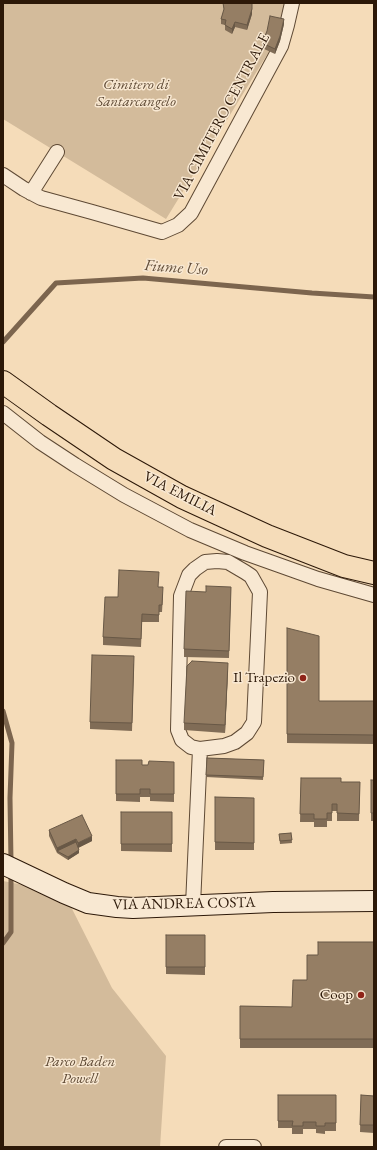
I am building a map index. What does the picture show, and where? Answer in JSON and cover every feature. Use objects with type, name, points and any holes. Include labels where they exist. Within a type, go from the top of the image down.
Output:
[{"type":"main road","name":"VIA EMILIA","points":[[3,382],[49,415],[114,458],[182,497],[267,536],[344,566],[374,574]]},
{"type":"street","name":"VIA CIMITERO CENTRALE","points":[[3,175],[27,191],[41,198],[162,232],[178,226],[191,213],[281,46],[288,25],[292,3]]},
{"type":"street","points":[[27,191],[57,152]]},
{"type":"street","points":[[3,413],[40,442],[75,465],[124,495],[190,530],[245,553],[318,579],[374,595]]},
{"type":"street","points":[[205,562],[228,562],[251,576],[260,592],[254,722],[247,734],[235,742],[224,746],[200,749],[191,747],[182,740],[178,730],[181,596],[189,575],[195,569],[205,562]]},
{"type":"street","points":[[193,905],[200,749]]},
{"type":"street","name":"VIA ANDREA COSTA","points":[[3,864],[88,904],[133,908],[273,902],[374,901]]},
{"type":"street","points":[[226,1147],[254,1147]]},
{"type":"green space","name":"Cimitero di Santarcangelo","points":[[3,3],[290,3],[289,19],[166,219],[3,119]]},
{"type":"green space","name":"Parco Baden Powell","points":[[3,881],[64,893],[112,988],[166,1056],[160,1147],[3,1147]]},
{"type":"building","points":[[223,3],[252,3],[252,9],[247,25],[235,22],[232,29],[225,25],[226,20],[221,19],[224,9]]},
{"type":"building","points":[[270,16],[284,19],[275,49],[262,43],[267,31]]},
{"type":"building","points":[[119,570],[159,572],[158,587],[163,587],[162,605],[159,605],[159,615],[142,614],[141,639],[103,637],[105,597],[118,597]]},
{"type":"building","points":[[206,586],[231,587],[229,651],[184,649],[186,591],[206,592]]},
{"type":"building","name":"Il Trapezio","points":[[287,628],[319,636],[319,701],[374,701],[374,735],[287,734]]},
{"type":"building","points":[[92,655],[134,656],[132,723],[90,722]]},
{"type":"building","points":[[192,661],[228,663],[225,725],[184,723],[187,666]]},
{"type":"building","points":[[207,758],[264,760],[263,777],[206,775]]},
{"type":"building","points":[[116,760],[142,760],[142,765],[148,765],[149,761],[174,762],[174,794],[150,794],[150,789],[140,789],[140,794],[116,794]]},
{"type":"building","points":[[301,778],[341,778],[341,782],[360,782],[359,814],[337,813],[337,804],[332,804],[332,813],[327,813],[327,819],[314,819],[314,814],[300,814]]},
{"type":"building","points":[[371,780],[374,780],[374,813],[371,813]]},
{"type":"building","points":[[215,797],[254,798],[254,843],[215,842]]},
{"type":"building","points":[[121,812],[172,812],[172,844],[121,844]]},
{"type":"building","points":[[82,815],[92,836],[78,843],[76,839],[57,848],[49,830]]},
{"type":"building","points":[[291,833],[292,840],[280,841],[279,834]]},
{"type":"building","points":[[76,842],[79,850],[68,857],[57,851]]},
{"type":"building","points":[[166,935],[205,935],[205,967],[166,967]]},
{"type":"building","points":[[318,942],[374,942],[374,1039],[240,1039],[240,1006],[292,1007],[293,980],[307,980],[307,955],[318,955]]},
{"type":"building","points":[[278,1095],[336,1095],[336,1123],[325,1123],[325,1126],[316,1126],[316,1122],[303,1122],[303,1126],[292,1126],[293,1121],[278,1121]]},
{"type":"building","points":[[361,1095],[374,1096],[374,1125],[360,1125]]},
{"type":"waterway","name":"Fiume Uso","points":[[3,342],[56,283],[143,278],[374,297]]},
{"type":"waterway","name":"Fiume Uso","points":[[3,711],[12,743],[10,798],[11,862]]},
{"type":"waterway","name":"Fiume Uso","points":[[3,943],[11,932],[11,872]]},
{"type":"place","name":"Il Trapezio","points":[[303,678]]},
{"type":"place","name":"Coop","points":[[361,995]]}]
